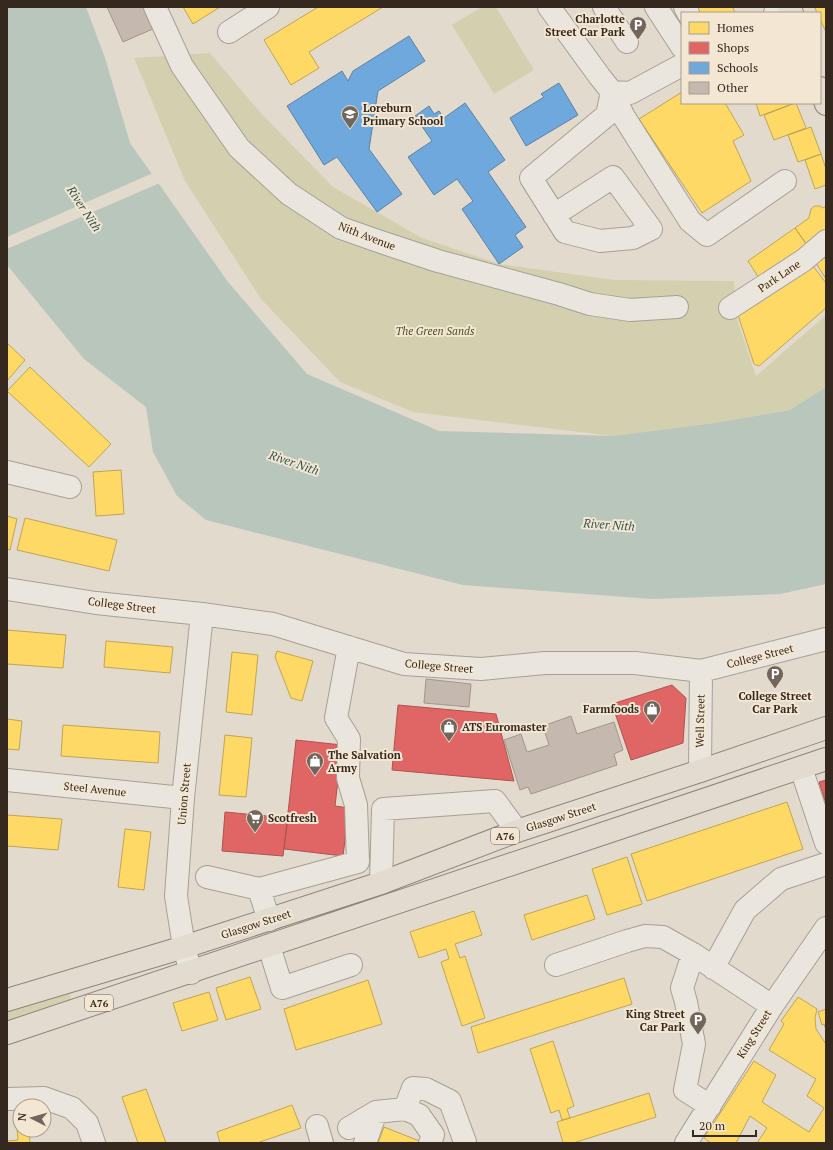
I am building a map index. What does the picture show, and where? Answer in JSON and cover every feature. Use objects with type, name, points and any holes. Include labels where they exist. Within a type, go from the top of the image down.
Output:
[{"type":"main road","points":[[821,91],[826,104]]},
{"type":"main road","name":"Glasgow Street","points":[[184,947],[380,883],[517,832],[826,728]]},
{"type":"main road","name":"A76","points":[[7,1034],[826,759]]},
{"type":"main road","name":"A76","points":[[7,1000],[184,947]]},
{"type":"street","name":"Nith Avenue","points":[[156,7],[182,66],[239,148],[289,194],[341,228],[438,261],[590,304],[630,310],[677,307]]},
{"type":"street","points":[[229,32],[268,7]]},
{"type":"street","points":[[550,7],[606,84],[624,117],[690,221],[707,235],[785,181]]},
{"type":"street","points":[[604,7],[627,42]]},
{"type":"street","points":[[656,7],[681,45]]},
{"type":"street","points":[[778,12],[788,7]]},
{"type":"street","points":[[606,84],[630,93],[681,66]]},
{"type":"street","points":[[554,215],[531,178],[607,115],[606,84]]},
{"type":"street","name":"Park Lane","points":[[730,308],[804,260],[826,241]]},
{"type":"street","points":[[7,472],[70,487]]},
{"type":"street","name":"College Street","points":[[7,589],[96,603],[202,614],[273,624],[404,664],[473,669],[545,663],[635,663],[701,671],[826,639]]},
{"type":"street","name":"Union Street","points":[[191,973],[184,947],[176,896],[183,798],[202,614]]},
{"type":"street","points":[[207,877],[259,888],[358,862],[356,805],[348,778],[349,739],[336,718],[349,647]]},
{"type":"street","name":"Well Street","points":[[700,771],[701,671]]},
{"type":"street","points":[[801,768],[826,843]]},
{"type":"street","name":"Steel Avenue","points":[[7,780],[183,798]]},
{"type":"street","points":[[380,883],[383,809],[495,801],[517,832]]},
{"type":"street","points":[[713,968],[745,910],[781,878],[826,864]]},
{"type":"street","points":[[259,888],[269,920]]},
{"type":"street","name":"King Street","points":[[686,1143],[772,1006],[826,928]]},
{"type":"street","points":[[556,965],[627,940],[645,936],[663,937],[693,954],[772,1006]]},
{"type":"street","points":[[270,946],[282,988],[350,965]]},
{"type":"street","points":[[693,954],[682,988],[694,1044],[685,1090],[710,1106]]},
{"type":"street","points":[[405,1110],[413,1088],[426,1089],[450,1101],[465,1142]]},
{"type":"street","points":[[7,1100],[44,1098],[72,1108],[86,1123],[94,1143]]},
{"type":"street","points":[[349,1128],[376,1112],[405,1110],[419,1115],[433,1135],[430,1143]]},
{"type":"street","points":[[365,1143],[376,1112]]},
{"type":"green space","points":[[482,7],[496,7],[534,70],[494,94],[452,25]]},
{"type":"green space","name":"The Green Sands","points":[[210,53],[259,111],[333,187],[422,238],[499,264],[614,280],[734,281],[737,319],[756,376],[826,315],[826,387],[790,410],[715,423],[613,436],[413,412],[340,382],[261,299],[185,181],[134,58]]},
{"type":"green space","points":[[69,993],[72,1001],[7,1023],[7,1012]]},
{"type":"water","name":"River Nith","points":[[7,7],[86,7],[105,58],[130,143],[228,282],[307,374],[439,431],[613,436],[715,423],[790,410],[826,387],[826,584],[780,594],[653,599],[463,585],[206,520],[177,496],[153,452],[146,407],[84,359],[7,265]]},
{"type":"pier","points":[[153,173],[160,183],[7,249],[7,237]]},
{"type":"building: Homes","points":[[183,7],[220,7],[193,24]]},
{"type":"building: Homes","points":[[318,7],[383,7],[309,52],[319,68],[291,85],[264,40]]},
{"type":"building: Homes","points":[[694,7],[736,7],[733,8],[735,12],[697,12]]},
{"type":"building: Homes","points":[[826,7],[826,32],[821,21],[821,12],[817,12],[815,8]]},
{"type":"building: Homes","points":[[681,93],[681,104],[726,104],[744,135],[733,141],[751,181],[702,213],[639,119]]},
{"type":"building: Homes","points":[[756,104],[792,104],[760,116]]},
{"type":"building: Homes","points":[[792,104],[796,104],[806,128],[774,140],[764,115]]},
{"type":"building: Homes","points":[[811,127],[821,154],[798,162],[788,135]]},
{"type":"building: Homes","points":[[821,154],[826,169],[826,185],[815,189],[805,160]]},
{"type":"building: Homes","points":[[815,206],[820,206],[823,208],[826,206],[826,230],[807,245],[795,228],[809,218],[811,209]]},
{"type":"building: Homes","points":[[795,228],[807,245],[759,278],[748,261]]},
{"type":"building: Homes","points":[[826,257],[826,279],[816,263]]},
{"type":"building: Homes","points":[[810,262],[826,283],[826,308],[759,366],[754,364],[738,315]]},
{"type":"building: Homes","points":[[7,343],[25,360],[7,381]]},
{"type":"building: Homes","points":[[30,367],[111,444],[89,467],[7,391]]},
{"type":"building: Homes","points":[[121,470],[124,514],[96,516],[93,472]]},
{"type":"building: Homes","points":[[7,516],[17,519],[10,550],[7,549]]},
{"type":"building: Homes","points":[[25,518],[117,540],[109,571],[17,550]]},
{"type":"building: Homes","points":[[7,630],[66,635],[63,668],[7,664]]},
{"type":"building: Homes","points":[[106,641],[173,647],[170,673],[104,667]]},
{"type":"building: Homes","points":[[277,651],[313,661],[302,701],[291,698],[275,657]]},
{"type":"building: Homes","points":[[232,652],[258,655],[252,715],[226,712]]},
{"type":"building: Homes","points":[[7,719],[22,721],[19,750],[7,749]]},
{"type":"building: Homes","points":[[63,725],[160,732],[158,763],[61,756]]},
{"type":"building: Homes","points":[[225,735],[252,738],[246,797],[219,795]]},
{"type":"building: Homes","points":[[787,802],[803,849],[647,901],[631,854]]},
{"type":"building: Homes","points":[[7,815],[62,819],[58,850],[7,846]]},
{"type":"building: Homes","points":[[125,829],[151,832],[144,890],[118,887]]},
{"type":"building: Homes","points":[[627,857],[642,904],[607,915],[592,869]]},
{"type":"building: Homes","points":[[587,895],[595,919],[532,940],[524,915]]},
{"type":"building: Homes","points":[[474,911],[482,935],[455,944],[460,958],[465,956],[485,1018],[462,1026],[441,962],[449,959],[446,949],[419,958],[410,932]]},
{"type":"building: Homes","points":[[250,977],[261,1009],[226,1020],[216,988]]},
{"type":"building: Homes","points":[[624,978],[632,1004],[478,1053],[471,1027]]},
{"type":"building: Homes","points":[[368,980],[382,1024],[296,1050],[284,1009]]},
{"type":"building: Homes","points":[[209,992],[218,1020],[182,1031],[173,1003]]},
{"type":"building: Homes","points":[[798,997],[817,1009],[815,1018],[816,1029],[826,1044],[826,1143],[757,1143],[767,1128],[750,1116],[736,1143],[711,1143],[704,1138],[754,1061],[776,1075],[762,1102],[809,1132],[824,1108],[807,1096],[816,1079],[769,1050],[784,1024],[781,1021]]},
{"type":"building: Homes","points":[[826,1009],[826,1030],[824,1024],[822,1025],[818,1012]]},
{"type":"building: Homes","points":[[553,1041],[574,1106],[567,1109],[570,1118],[562,1120],[559,1110],[551,1113],[530,1049]]},
{"type":"building: Homes","points":[[146,1089],[166,1143],[138,1143],[122,1097]]},
{"type":"building: Homes","points":[[649,1093],[656,1117],[573,1143],[563,1143],[557,1122]]},
{"type":"building: Homes","points":[[292,1105],[301,1128],[257,1143],[220,1143],[217,1132]]},
{"type":"building: Homes","points":[[384,1127],[422,1142],[422,1143],[378,1143]]},
{"type":"building: Homes","points":[[18,1138],[30,1138],[30,1143],[7,1143],[7,1141],[18,1140]]},
{"type":"building: Shops","name":"Farmfoods","points":[[672,685],[686,698],[683,743],[631,760],[612,704]]},
{"type":"building: Shops","name":"ATS Euromaster","points":[[398,705],[496,714],[514,781],[392,770]]},
{"type":"building: Shops","name":"The Salvation Army","points":[[296,740],[342,745],[335,806],[349,808],[343,856],[284,849]]},
{"type":"building: Shops","points":[[826,780],[826,804],[819,782]]},
{"type":"building: Shops","name":"Scotfresh","points":[[225,812],[288,818],[283,856],[222,851]]},
{"type":"building: Schools","points":[[409,36],[425,61],[378,91],[369,149],[402,194],[377,212],[337,157],[324,165],[287,106],[342,71],[348,81],[353,71]]},
{"type":"building: Schools","points":[[559,83],[578,115],[526,146],[510,118],[544,97],[541,94]]},
{"type":"building: Schools","points":[[465,103],[505,160],[488,172],[526,227],[515,235],[523,247],[499,264],[462,209],[473,201],[457,179],[434,195],[408,157],[432,141],[415,116],[429,106],[434,114],[439,111],[444,118]]},
{"type":"building: Other","points":[[107,7],[146,7],[155,28],[123,42]]},
{"type":"building: Other","points":[[426,679],[471,684],[469,707],[424,703]]},
{"type":"building: Other","points":[[571,716],[577,734],[614,722],[623,750],[614,754],[617,765],[531,794],[528,787],[520,790],[504,740],[521,734],[527,752],[549,745],[543,726]]},
{"type":"place","name":"Charlotte Street Car Park","points":[[638,40]]},
{"type":"place","name":"Loreburn Primary School","points":[[350,129]]},
{"type":"place","name":"College Street Car Park","points":[[775,689]]},
{"type":"place","name":"Farmfoods","points":[[652,724]]},
{"type":"place","name":"ATS Euromaster","points":[[449,742]]},
{"type":"place","name":"The Salvation Army","points":[[315,776]]},
{"type":"place","name":"Scotfresh","points":[[255,833]]},
{"type":"place","name":"King Street Car Park","points":[[698,1035]]}]
